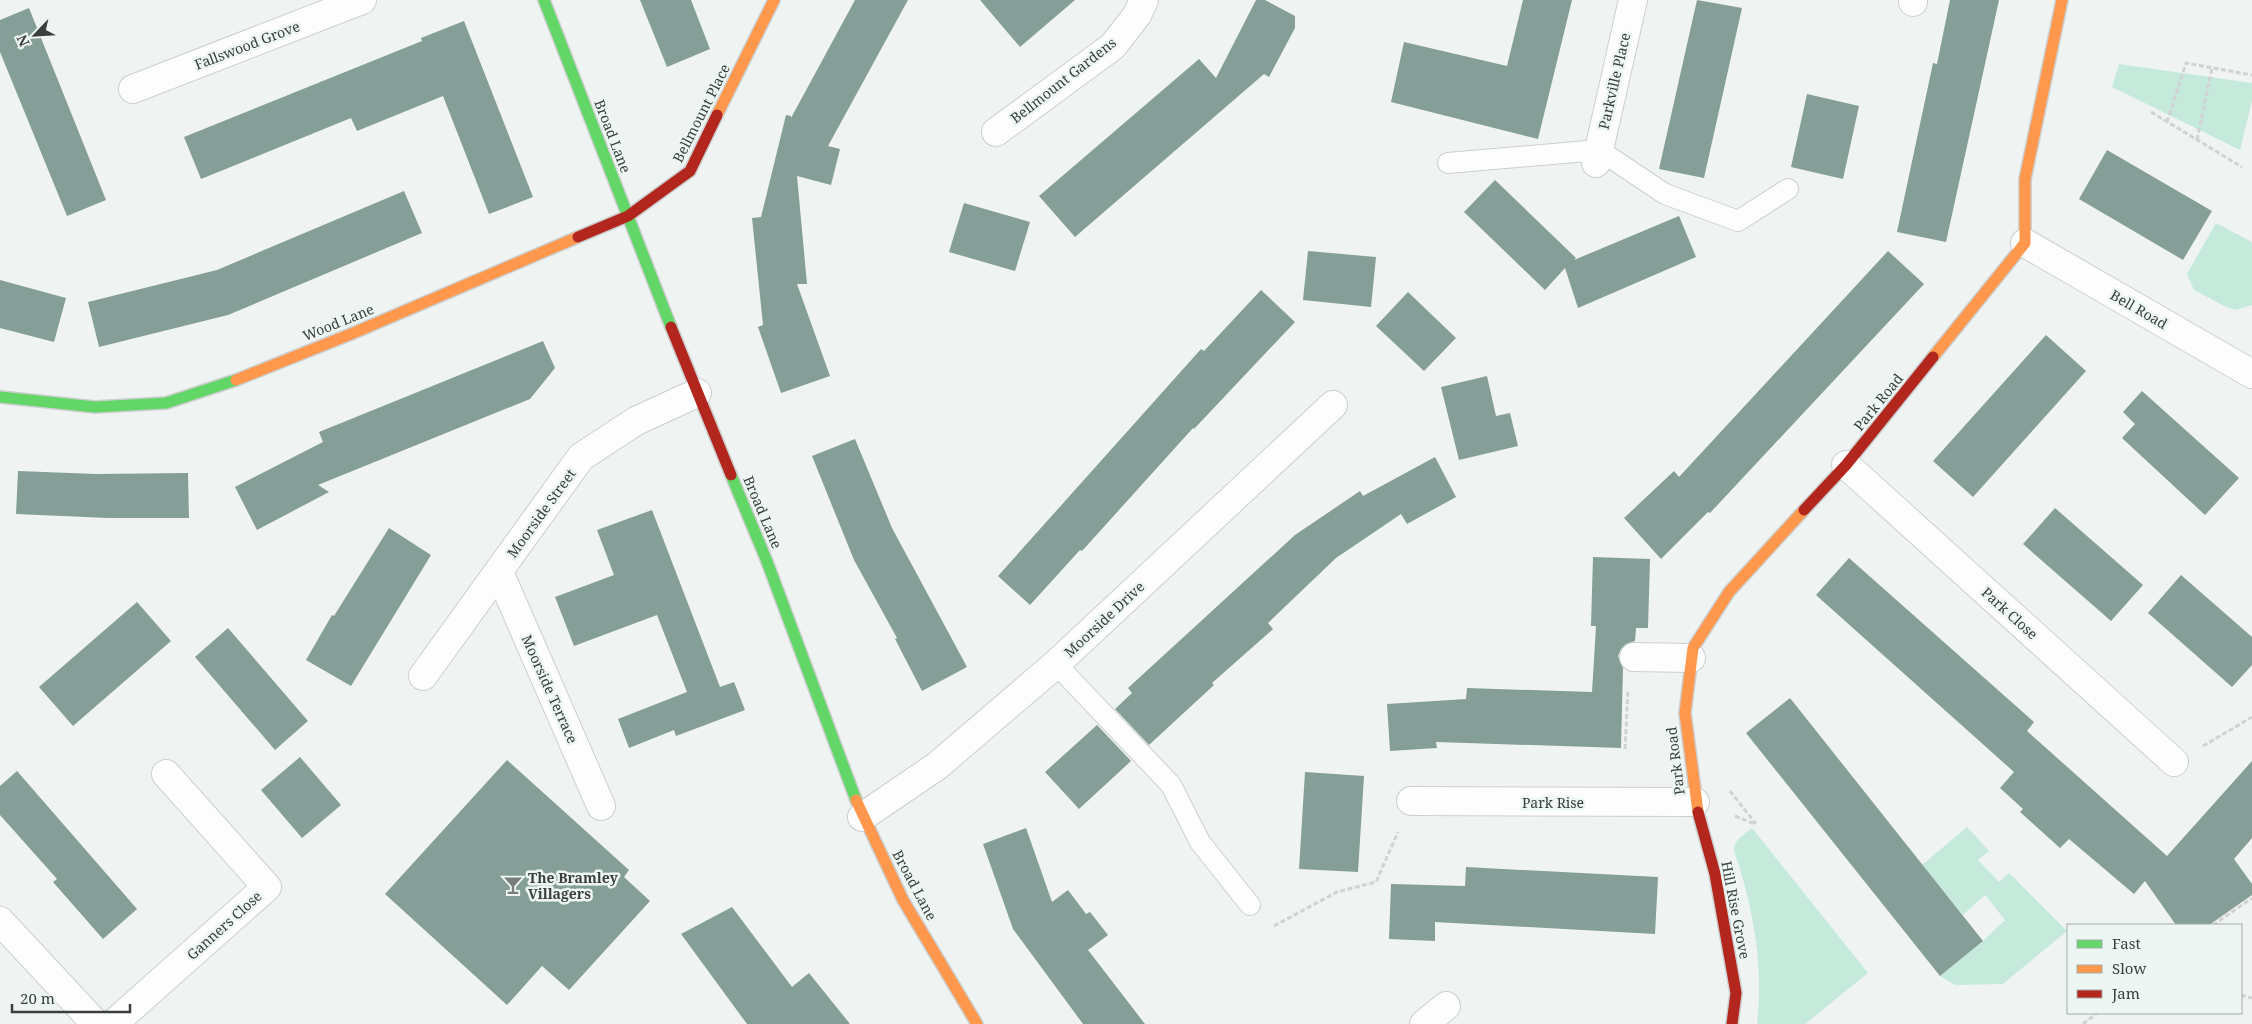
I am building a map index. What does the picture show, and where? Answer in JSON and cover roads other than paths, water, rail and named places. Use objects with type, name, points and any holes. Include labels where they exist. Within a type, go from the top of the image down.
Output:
[{"type":"street","name":"Fallswood Grove","points":[[133,89],[362,0]]},
{"type":"street","name":"Broad Lane","points":[[544,0],[697,393],[766,559],[862,817],[904,900],[977,1024]]},
{"type":"street","name":"Bellmount Place","points":[[628,216],[690,171],[774,0]]},
{"type":"street","name":"Bellmount Gardens","points":[[996,132],[1112,46],[1137,14],[1144,0]]},
{"type":"street","name":"Parkville Place","points":[[1598,156],[1633,0]]},
{"type":"street","points":[[2025,243],[2025,178],[2062,0]]},
{"type":"street","name":"Wood Lane","points":[[0,397],[95,407],[166,403],[228,383],[628,216]]},
{"type":"street","name":"Bell Road","points":[[2025,243],[2252,374]]},
{"type":"street","name":"Park Road","points":[[1695,802],[1685,713],[1693,648],[1730,592],[1846,465],[2025,243]]},
{"type":"street","name":"Moorside Street","points":[[423,676],[581,458],[636,421],[697,393]]},
{"type":"street","name":"Moorside Drive","points":[[862,817],[937,766],[1056,664],[1333,405]]},
{"type":"street","name":"Park Close","points":[[1846,465],[2174,762]]},
{"type":"street","name":"Moorside Terrace","points":[[499,572],[601,806]]},
{"type":"street","points":[[1635,658],[1691,658]]},
{"type":"street","name":"Ganners Close","points":[[113,1024],[266,887],[166,774]]},
{"type":"street","name":"Park Rise","points":[[1411,801],[1695,802]]},
{"type":"street","name":"Hill Rise Grove","points":[[1695,802],[1715,874],[1736,993],[1732,1024]]},
{"type":"street","points":[[0,921],[96,1024]]},
{"type":"street","points":[[1424,1024],[1446,1006]]},
{"type":"lane","points":[[1448,163],[1598,156],[1665,194],[1738,221],[1788,189]]},
{"type":"lane","points":[[1056,664],[1171,785],[1200,842],[1250,905]]},
{"type":"place","name":"The Bramley Villagers","points":[[513,885]]}]
